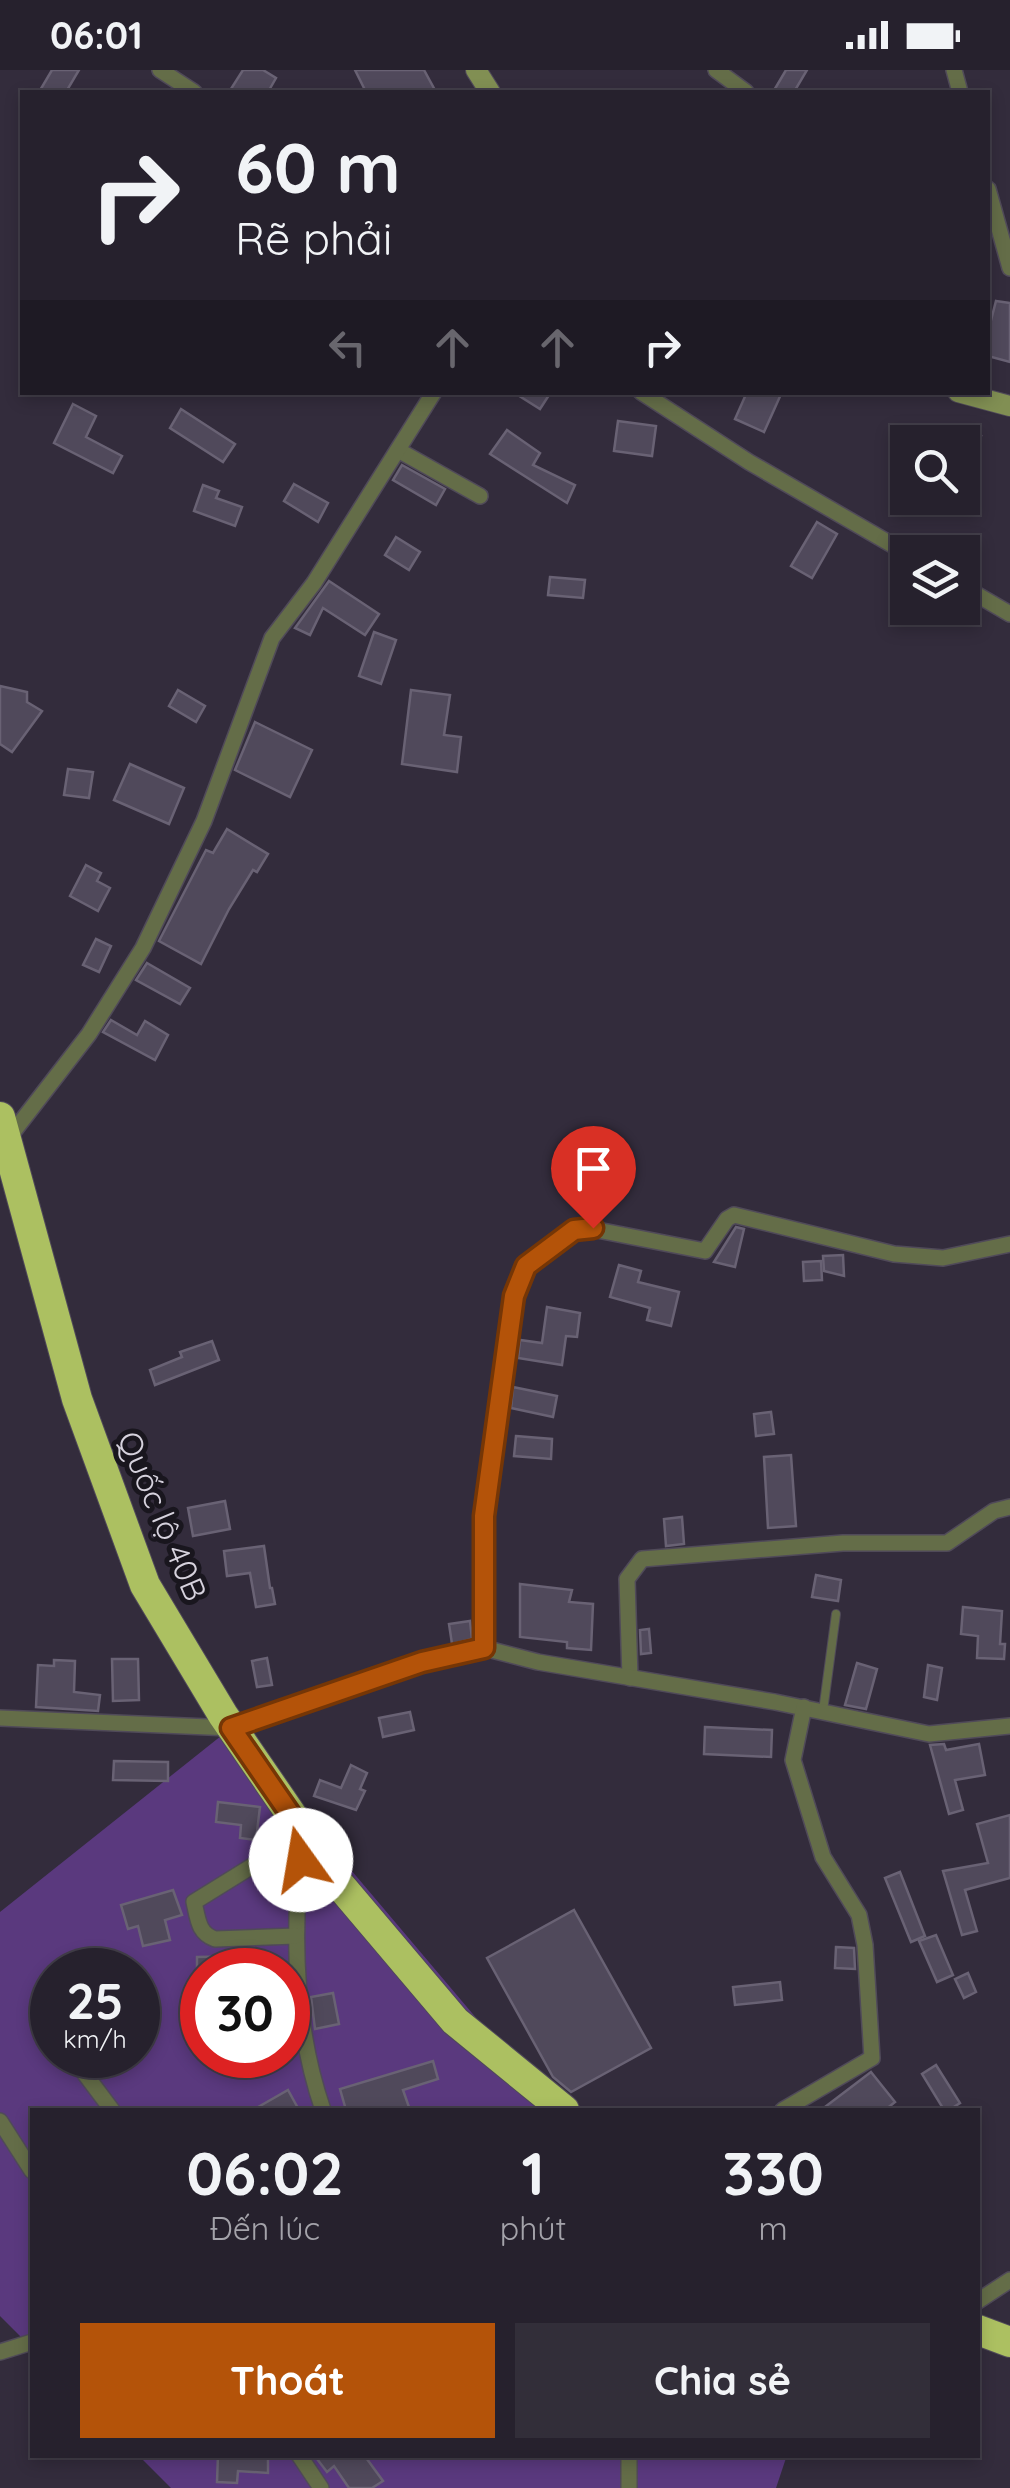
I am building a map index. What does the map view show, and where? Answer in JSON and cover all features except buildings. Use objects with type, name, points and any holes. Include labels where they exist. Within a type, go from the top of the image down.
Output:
[{"type":"highway","name":"Quốc lộ 40B","points":[[4,1147],[77,1400],[146,1585],[231,1728],[338,1884],[455,2022],[562,2108]]},
{"type":"highway","points":[[980,2331],[1010,2342]]},
{"type":"street","points":[[160,70],[191,90]]},
{"type":"street","points":[[716,70],[743,90]]},
{"type":"street","points":[[990,197],[1010,268]]},
{"type":"street","points":[[4,1147],[88,1034],[143,948],[204,820],[272,638],[314,583],[432,395]]},
{"type":"street","points":[[646,395],[749,462],[890,544]]},
{"type":"street","points":[[969,395],[1010,406]]},
{"type":"street","points":[[398,450],[480,496]]},
{"type":"street","points":[[980,596],[1010,614]]},
{"type":"street","points":[[484,1648],[484,1516],[514,1296],[526,1266],[582,1227],[705,1251],[727,1218],[734,1216],[894,1254],[943,1258],[1010,1244]]},
{"type":"street","points":[[630,1678],[627,1579],[642,1560],[844,1544],[947,1543],[994,1510],[1010,1507]]},
{"type":"street","points":[[0,1718],[231,1728],[422,1662],[484,1648],[929,1734],[1010,1726]]},
{"type":"street","points":[[787,2108],[872,2058],[865,1945],[858,1915],[823,1857],[794,1760],[804,1707]]},
{"type":"street","points":[[296,1936],[215,1939],[204,1935],[200,1928],[194,1902],[304,1834]]},
{"type":"street","points":[[304,1834],[296,1936],[308,2057],[322,2108]]},
{"type":"street","points":[[89,2078],[111,2108]]},
{"type":"street","points":[[0,2121],[30,2168]]},
{"type":"street","points":[[980,2301],[1010,2280]]},
{"type":"street","points":[[0,2352],[30,2343]]},
{"type":"street","points":[[301,2458],[322,2488]]},
{"type":"street","points":[[629,2458],[629,2488]]},
{"type":"lane","points":[[823,1711],[836,1614]]},
{"type":"shaded area","points":[[231,1728],[552,2108],[30,2108],[30,2346],[0,2316],[0,1912]]},
{"type":"shaded area","points":[[141,2458],[786,2458],[776,2488],[171,2488]]},
{"type":"route","points":[[301,1860],[304,1834],[231,1728],[422,1662],[484,1648],[484,1516],[518,1280],[526,1266],[574,1230],[593,1228]]}]
